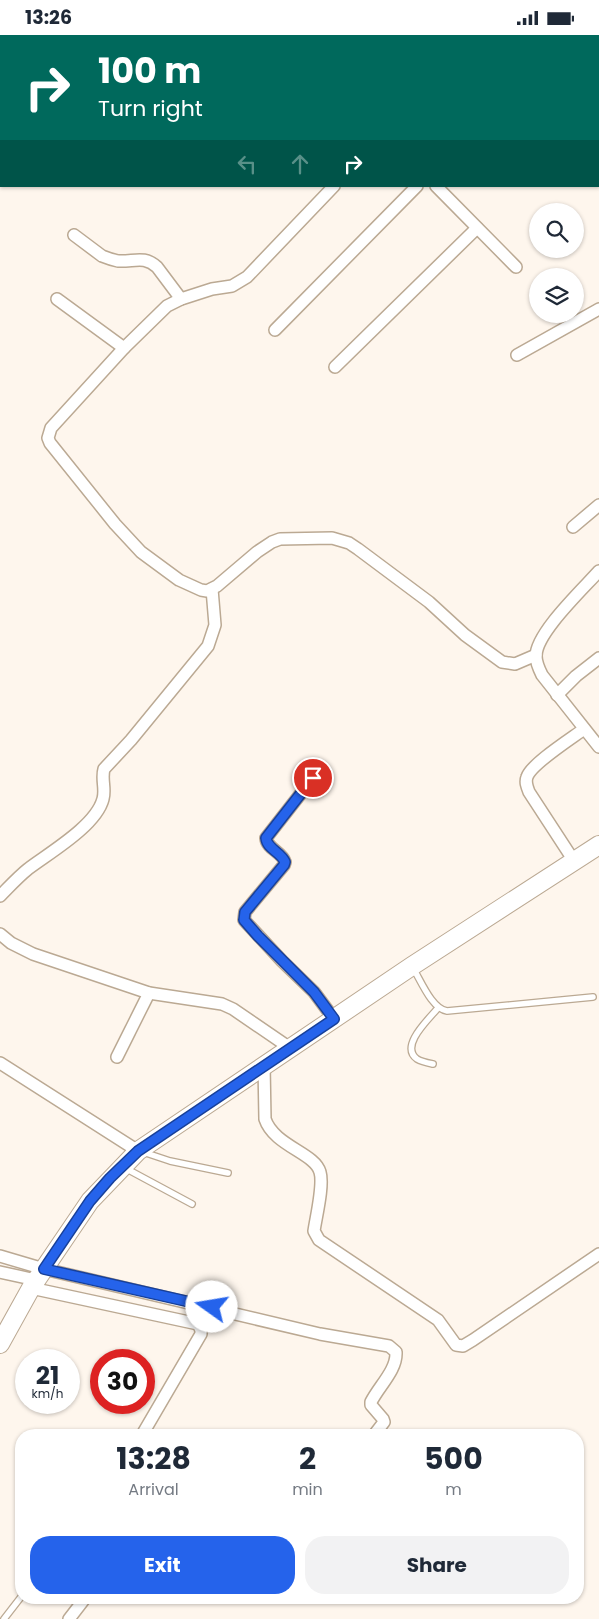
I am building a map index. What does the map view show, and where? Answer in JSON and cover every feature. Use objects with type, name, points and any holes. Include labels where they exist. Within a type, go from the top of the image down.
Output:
[{"type":"main road","points":[[0,1344],[37,1279],[90,1201],[138,1151],[412,966],[599,845]]},
{"type":"street","points":[[333,187],[247,277],[232,286],[219,287],[181,299],[167,306],[124,349],[51,428],[48,438],[50,443],[115,524],[142,552],[179,580],[201,590],[212,589],[272,542],[280,539],[332,538],[341,540],[358,549],[429,602],[465,635],[502,661],[515,664],[536,655]]},
{"type":"street","points":[[275,330],[416,187]]},
{"type":"street","points":[[437,187],[516,267]]},
{"type":"street","points":[[335,367],[477,228]]},
{"type":"street","points":[[74,235],[107,259],[117,261],[142,260],[152,263],[181,299]]},
{"type":"street","points":[[57,299],[124,349]]},
{"type":"street","points":[[517,355],[599,309]]},
{"type":"street","points":[[574,527],[599,505]]},
{"type":"street","points":[[599,571],[551,624],[543,635],[536,655],[537,665],[542,675],[599,747]]},
{"type":"street","points":[[0,896],[26,871],[79,832],[98,809],[103,799],[104,769],[131,740],[208,646],[215,625],[212,589]]},
{"type":"street","points":[[557,695],[576,675],[599,657]]},
{"type":"street","points":[[574,861],[529,792],[526,782],[527,775],[537,764],[584,729]]},
{"type":"street","points":[[313,778],[266,838],[267,844],[282,856],[285,862],[245,912],[244,920],[314,992],[334,1019]]},
{"type":"street","points":[[0,934],[33,954],[149,993],[222,1004],[233,1009],[290,1048]]},
{"type":"street","points":[[117,1057],[149,993]]},
{"type":"street","points":[[0,1063],[138,1151]]},
{"type":"street","points":[[264,1065],[265,1119],[267,1125],[277,1137],[312,1161],[318,1166],[320,1171],[321,1183],[314,1231],[319,1240],[438,1320],[456,1345],[463,1346],[473,1340],[599,1254]]},
{"type":"street","points":[[0,1256],[37,1279],[198,1324],[200,1334],[145,1429]]},
{"type":"street","points":[[0,1271],[389,1346],[396,1352],[396,1357],[390,1373],[371,1402],[371,1405],[384,1422],[379,1429]]},
{"type":"street","points":[[69,1619],[81,1604]]},
{"type":"lane","points":[[412,966],[438,1008],[446,1011],[593,997]]},
{"type":"lane","points":[[433,1064],[418,1059],[412,1052],[412,1047],[417,1033],[438,1008]]},
{"type":"lane","points":[[138,1151],[170,1161],[228,1173]]},
{"type":"lane","points":[[122,1167],[192,1203]]},
{"type":"lane","points":[[4,1619],[16,1604]]},
{"type":"route","points":[[212,1307],[44,1269],[90,1201],[110,1178],[138,1151],[334,1019],[320,998],[244,920],[245,912],[285,862],[282,856],[267,844],[266,838],[313,778]]}]
